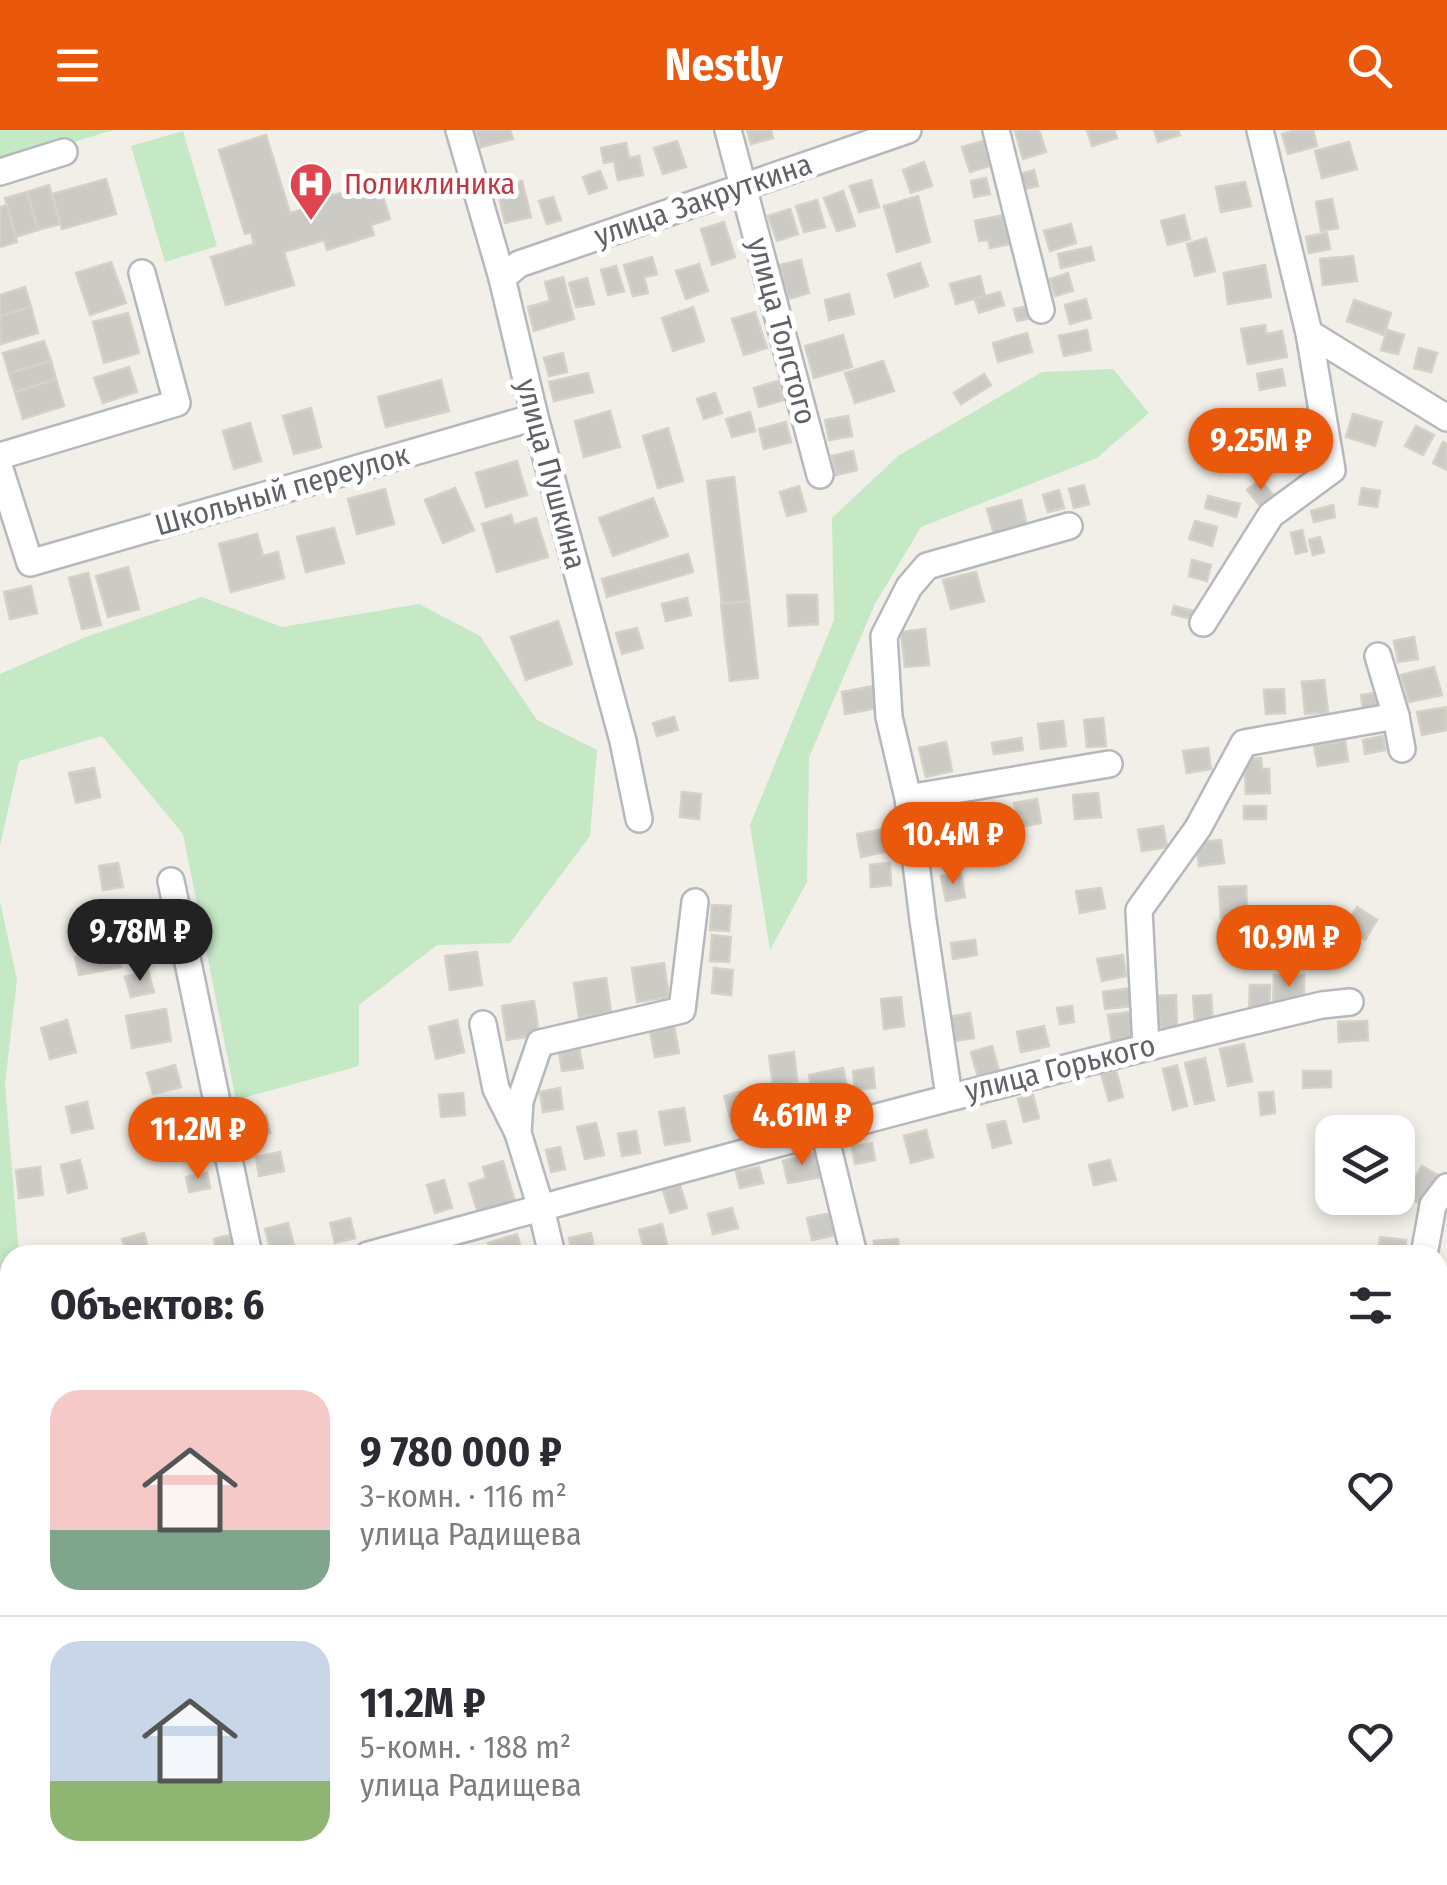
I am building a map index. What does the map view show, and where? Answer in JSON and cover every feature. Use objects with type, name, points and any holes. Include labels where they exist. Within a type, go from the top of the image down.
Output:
[{"type":"street","name":"улица Пушкина","points":[[459,130],[502,278],[535,417],[623,742],[638,819]]},
{"type":"street","name":"улица Толстого","points":[[728,130],[820,475]]},
{"type":"street","name":"улица Закруткина","points":[[502,278],[519,264],[908,130]]},
{"type":"street","points":[[996,130],[1041,310]]},
{"type":"street","points":[[1203,624],[1271,515],[1332,470],[1309,333],[1260,130]]},
{"type":"street","points":[[0,172],[64,152]]},
{"type":"street","points":[[0,456],[177,403],[142,274]]},
{"type":"street","points":[[1309,333],[1447,418]]},
{"type":"street","name":"Школьный переулок","points":[[0,469],[30,562],[535,417]]},
{"type":"street","points":[[949,1096],[908,798],[889,717],[884,636],[909,587],[926,566],[1069,526]]},
{"type":"street","points":[[1378,656],[1402,748]]},
{"type":"street","points":[[1146,1046],[1139,910],[1198,828],[1244,743],[1396,716]]},
{"type":"street","points":[[908,798],[1109,764]]},
{"type":"street","points":[[171,881],[247,1245]]},
{"type":"street","points":[[518,1133],[520,1101],[540,1043],[682,1010],[696,902]]},
{"type":"street","name":"улица Горького","points":[[405,1245],[949,1096],[1146,1046],[1350,1002]]},
{"type":"street","points":[[483,1024],[496,1089],[518,1133],[550,1245]]},
{"type":"street","points":[[824,1131],[852,1245]]},
{"type":"street","points":[[1426,1245],[1434,1205],[1447,1187]]},
{"type":"green space","points":[[0,130],[113,130],[0,165]]},
{"type":"green space","points":[[183,131],[217,246],[165,262],[131,146]]},
{"type":"green space","points":[[1113,369],[1149,413],[1097,458],[921,527],[875,604],[809,757],[807,882],[770,950],[750,825],[834,620],[832,518],[898,456],[1042,372]]},
{"type":"green space","points":[[202,597],[282,627],[419,604],[480,636],[537,720],[597,750],[590,836],[510,943],[437,945],[359,1005],[359,1066],[236,1100],[183,834],[102,736],[19,761],[0,846],[0,674],[83,638]]},
{"type":"green space","points":[[0,901],[17,980],[5,1084],[18,1245],[0,1245]]},
{"type":"building","points":[[476,130],[510,130],[513,139],[481,147]]},
{"type":"building","points":[[747,130],[771,130],[773,138],[751,144]]},
{"type":"building","points":[[1039,130],[1046,152],[1023,159],[1015,131]]},
{"type":"building","points":[[1087,130],[1114,130],[1117,138],[1092,146]]},
{"type":"building","points":[[1154,130],[1178,130],[1180,135],[1158,142]]},
{"type":"building","points":[[1313,130],[1317,146],[1288,154],[1282,134]]},
{"type":"building","name":"Поликлиника","points":[[266,135],[290,213],[304,209],[302,203],[369,186],[371,194],[381,191],[390,219],[371,225],[374,235],[327,250],[324,240],[284,252],[294,285],[226,305],[211,257],[254,244],[251,232],[245,234],[219,150]]},
{"type":"building","points":[[677,141],[686,167],[663,174],[654,148]]},
{"type":"building","points":[[983,141],[990,166],[970,172],[962,147]]},
{"type":"building","points":[[1349,142],[1357,169],[1322,178],[1315,151]]},
{"type":"building","points":[[626,143],[629,158],[639,156],[643,175],[618,180],[614,161],[604,163],[601,148]]},
{"type":"building","points":[[924,162],[932,186],[911,193],[903,170]]},
{"type":"building","points":[[1034,170],[1038,186],[1024,189],[1020,174]]},
{"type":"building","points":[[600,171],[607,188],[589,194],[583,177]]},
{"type":"building","points":[[986,178],[990,194],[974,197],[971,181]]},
{"type":"building","points":[[106,179],[116,214],[62,229],[52,194]]},
{"type":"building","points":[[871,180],[879,207],[859,212],[850,186]]},
{"type":"building","points":[[522,181],[531,217],[505,223],[497,188]]},
{"type":"building","points":[[1245,182],[1251,206],[1221,212],[1216,187]]},
{"type":"building","points":[[49,185],[60,224],[38,230],[27,192]]},
{"type":"building","points":[[843,191],[855,226],[837,231],[824,198]]},
{"type":"building","points":[[27,192],[38,230],[16,237],[5,198]]},
{"type":"building","points":[[918,196],[930,242],[897,252],[884,206]]},
{"type":"building","points":[[553,197],[561,220],[547,224],[539,201]]},
{"type":"building","points":[[1332,199],[1338,228],[1321,231],[1316,202]]},
{"type":"building","points":[[817,200],[825,227],[804,232],[796,206]]},
{"type":"building","points":[[7,205],[17,242],[0,247],[0,207]]},
{"type":"building","points":[[790,209],[798,234],[777,241],[768,216]]},
{"type":"building","points":[[1004,215],[1010,244],[990,248],[988,240],[979,241],[975,221]]},
{"type":"building","points":[[1184,215],[1190,239],[1168,245],[1161,221]]},
{"type":"building","points":[[724,222],[735,257],[712,265],[701,229]]},
{"type":"building","points":[[1071,224],[1076,243],[1050,251],[1044,231]]},
{"type":"building","points":[[1327,233],[1330,249],[1309,253],[1306,237]]},
{"type":"building","points":[[1206,238],[1215,271],[1195,276],[1187,244]]},
{"type":"building","points":[[1091,247],[1094,260],[1061,268],[1058,254]]},
{"type":"building","points":[[1353,256],[1357,281],[1323,285],[1320,259]]},
{"type":"building","points":[[652,257],[657,274],[644,277],[648,293],[633,296],[624,265]]},
{"type":"building","points":[[801,260],[809,293],[788,299],[780,265]]},
{"type":"building","points":[[111,262],[126,303],[90,315],[76,273]]},
{"type":"building","points":[[920,263],[928,286],[895,297],[888,274]]},
{"type":"building","points":[[699,264],[708,291],[686,299],[676,271]]},
{"type":"building","points":[[1265,265],[1271,297],[1228,304],[1224,273]]},
{"type":"building","points":[[616,266],[624,291],[608,295],[601,270]]},
{"type":"building","points":[[1068,273],[1073,291],[1055,296],[1050,279]]},
{"type":"building","points":[[980,276],[985,296],[956,304],[950,284]]},
{"type":"building","points":[[563,277],[574,319],[534,331],[528,307],[550,301],[545,282]]},
{"type":"building","points":[[587,278],[594,304],[576,307],[569,283]]},
{"type":"building","points":[[25,287],[31,307],[0,316],[0,295]]},
{"type":"building","points":[[1000,292],[1004,305],[979,313],[975,299]]},
{"type":"building","points":[[849,294],[854,314],[829,320],[825,300]]},
{"type":"building","points":[[1086,299],[1091,318],[1070,324],[1065,305]]},
{"type":"building","points":[[1354,300],[1391,313],[1384,335],[1347,321]]},
{"type":"building","points":[[1029,306],[1031,318],[1017,321],[1014,309]]},
{"type":"building","points":[[31,307],[38,333],[1,344],[0,316]]},
{"type":"building","points":[[693,307],[704,341],[673,351],[662,318]]},
{"type":"building","points":[[755,312],[767,348],[744,355],[732,319]]},
{"type":"building","points":[[128,313],[139,353],[104,363],[93,322]]},
{"type":"building","points":[[1265,325],[1266,334],[1282,331],[1287,357],[1248,364],[1241,329]]},
{"type":"building","points":[[1087,330],[1091,350],[1064,356],[1059,336]]},
{"type":"building","points":[[1387,330],[1404,335],[1398,354],[1381,350]]},
{"type":"building","points":[[1027,333],[1032,352],[998,362],[993,343]]},
{"type":"building","points":[[843,335],[852,367],[814,378],[805,346]]},
{"type":"building","points":[[44,341],[51,361],[9,373],[3,353]]},
{"type":"building","points":[[1419,348],[1437,353],[1431,372],[1414,368]]},
{"type":"building","points":[[563,353],[567,372],[549,376],[544,358]]},
{"type":"building","points":[[51,361],[56,379],[15,392],[9,373]]},
{"type":"building","points":[[883,361],[894,391],[855,403],[845,373]]},
{"type":"building","points":[[129,367],[137,392],[103,403],[94,378]]},
{"type":"building","points":[[1282,369],[1285,385],[1260,390],[1257,374]]},
{"type":"building","points":[[588,373],[593,392],[554,401],[549,382]]},
{"type":"building","points":[[984,374],[991,385],[961,404],[954,393]]},
{"type":"building","points":[[56,379],[64,406],[23,419],[15,392]]},
{"type":"building","points":[[441,380],[449,411],[386,427],[378,397]]},
{"type":"building","points":[[778,381],[784,400],[759,407],[754,388]]},
{"type":"building","points":[[715,393],[722,413],[704,419],[697,399]]},
{"type":"building","points":[[311,408],[321,447],[294,454],[283,416]]},
{"type":"building","points":[[610,411],[620,447],[584,457],[575,421]]},
{"type":"building","points":[[750,412],[755,431],[732,437],[726,419]]},
{"type":"building","points":[[1353,414],[1382,422],[1375,446],[1346,437]]},
{"type":"building","points":[[848,416],[852,436],[829,440],[825,420]]},
{"type":"building","points":[[786,422],[791,442],[764,449],[759,429]]},
{"type":"building","points":[[250,423],[261,461],[234,469],[223,431]]},
{"type":"building","points":[[1416,426],[1434,435],[1423,455],[1405,446]]},
{"type":"building","points":[[668,428],[683,481],[658,488],[643,436]]},
{"type":"building","points":[[1306,428],[1313,460],[1298,463],[1291,431]]},
{"type":"building","points":[[1443,442],[1447,444],[1447,470],[1433,463]]},
{"type":"building","points":[[853,451],[857,470],[836,475],[832,456]]},
{"type":"building","points":[[517,461],[527,495],[486,507],[476,473]]},
{"type":"building","points":[[734,477],[749,601],[722,604],[707,481]]},
{"type":"building","points":[[1260,480],[1274,496],[1261,507],[1247,490]]},
{"type":"building","points":[[1084,485],[1089,504],[1074,508],[1069,489]]},
{"type":"building","points":[[799,486],[806,511],[787,516],[780,492]]},
{"type":"building","points":[[455,488],[474,530],[443,543],[425,500]]},
{"type":"building","points":[[1362,488],[1380,491],[1377,507],[1359,504]]},
{"type":"building","points":[[385,489],[394,524],[357,534],[348,499]]},
{"type":"building","points":[[1059,490],[1064,508],[1048,512],[1043,495]]},
{"type":"building","points":[[1208,496],[1240,504],[1236,517],[1205,508]]},
{"type":"building","points":[[653,498],[668,536],[613,556],[599,518]]},
{"type":"building","points":[[1021,500],[1028,530],[995,538],[987,509]]},
{"type":"building","points":[[1333,505],[1335,517],[1314,522],[1311,511]]},
{"type":"building","points":[[511,515],[514,525],[536,518],[548,557],[497,572],[482,524]]},
{"type":"building","points":[[1195,521],[1217,527],[1212,546],[1189,539]]},
{"type":"building","points":[[334,528],[344,563],[306,572],[297,537]]},
{"type":"building","points":[[1302,530],[1307,551],[1296,554],[1291,533]]},
{"type":"building","points":[[257,534],[263,556],[278,552],[284,578],[231,592],[219,544]]},
{"type":"building","points":[[1320,537],[1324,552],[1313,555],[1309,540]]},
{"type":"building","points":[[688,554],[693,572],[607,597],[602,579]]},
{"type":"building","points":[[1192,560],[1211,565],[1207,581],[1189,576]]},
{"type":"building","points":[[128,567],[139,609],[108,617],[96,576]]},
{"type":"building","points":[[976,572],[984,601],[951,609],[943,580]]},
{"type":"building","points":[[88,573],[101,625],[82,629],[69,578]]},
{"type":"building","points":[[31,586],[37,613],[10,619],[4,592]]},
{"type":"building","points":[[787,595],[817,595],[818,624],[789,626]]},
{"type":"building","points":[[687,598],[691,615],[666,621],[662,604]]},
{"type":"building","points":[[749,601],[758,678],[730,681],[721,604]]},
{"type":"building","points":[[1174,606],[1197,612],[1195,620],[1172,614]]},
{"type":"building","points":[[558,621],[572,664],[526,680],[511,637]]},
{"type":"building","points":[[637,628],[643,648],[622,654],[616,633]]},
{"type":"building","points":[[925,629],[929,665],[905,667],[901,632]]},
{"type":"building","points":[[1414,637],[1418,659],[1398,662],[1394,641]]},
{"type":"building","points":[[1434,667],[1442,695],[1409,702],[1401,675]]},
{"type":"building","points":[[1324,680],[1328,712],[1305,714],[1302,682]]},
{"type":"building","points":[[874,686],[878,708],[845,714],[842,692]]},
{"type":"building","points":[[1284,689],[1285,713],[1266,714],[1264,690]]},
{"type":"building","points":[[1375,693],[1377,707],[1363,710],[1361,695]]},
{"type":"building","points":[[1447,707],[1447,730],[1422,735],[1417,712]]},
{"type":"building","points":[[674,717],[678,730],[657,736],[653,723]]},
{"type":"building","points":[[1103,718],[1106,746],[1087,747],[1084,720]]},
{"type":"building","points":[[1063,721],[1066,746],[1041,749],[1038,724]]},
{"type":"building","points":[[1383,736],[1385,750],[1365,754],[1363,740]]},
{"type":"building","points":[[1021,738],[1023,750],[994,754],[992,743]]},
{"type":"building","points":[[1345,741],[1348,761],[1318,766],[1314,746]]},
{"type":"building","points":[[946,742],[952,771],[926,777],[919,748]]},
{"type":"building","points":[[1208,748],[1211,769],[1187,773],[1183,751]]},
{"type":"building","points":[[1261,758],[1262,769],[1269,769],[1270,793],[1246,794],[1244,759]]},
{"type":"building","points":[[94,768],[100,797],[76,803],[69,773]]},
{"type":"building","points":[[682,792],[701,794],[699,819],[680,817]]},
{"type":"building","points":[[1098,793],[1101,817],[1075,819],[1073,795]]},
{"type":"building","points":[[1037,799],[1041,823],[1019,827],[1014,803]]},
{"type":"building","points":[[1244,806],[1266,806],[1266,819],[1244,819]]},
{"type":"building","points":[[954,809],[957,826],[938,828],[936,811]]},
{"type":"building","points":[[1163,826],[1167,847],[1142,851],[1138,830]]},
{"type":"building","points":[[890,828],[894,850],[861,857],[857,834]]},
{"type":"building","points":[[1221,840],[1224,863],[1199,866],[1196,842]]},
{"type":"building","points":[[118,863],[123,887],[103,890],[99,866]]},
{"type":"building","points":[[890,863],[891,885],[871,887],[870,865]]},
{"type":"building","points":[[961,873],[965,897],[946,901],[941,876]]},
{"type":"building","points":[[1246,886],[1247,916],[1221,918],[1219,887]]},
{"type":"building","points":[[1101,888],[1105,908],[1080,913],[1076,891]]},
{"type":"building","points":[[136,905],[139,920],[121,924],[118,909]]},
{"type":"building","points":[[712,905],[731,906],[729,931],[710,930]]},
{"type":"building","points":[[1357,907],[1377,920],[1365,940],[1344,928]]},
{"type":"building","points":[[712,935],[731,937],[729,962],[710,961]]},
{"type":"building","points":[[975,940],[977,955],[953,959],[951,943]]},
{"type":"building","points":[[118,948],[121,967],[79,975],[75,957]]},
{"type":"building","points":[[477,952],[482,985],[450,990],[445,956]]},
{"type":"building","points":[[1123,955],[1126,976],[1102,981],[1097,959]]},
{"type":"building","points":[[664,963],[669,997],[637,1002],[632,968]]},
{"type":"building","points":[[714,968],[733,970],[731,995],[712,993]]},
{"type":"building","points":[[148,971],[154,992],[131,997],[125,977]]},
{"type":"building","points":[[1274,975],[1304,975],[1304,1005],[1273,1004]]},
{"type":"building","points":[[606,978],[611,1012],[579,1017],[574,983]]},
{"type":"building","points":[[1250,985],[1270,985],[1269,1012],[1249,1011]]},
{"type":"building","points":[[1132,988],[1134,1006],[1105,1009],[1103,992]]},
{"type":"building","points":[[1176,995],[1177,1027],[1160,1028],[1158,996]]},
{"type":"building","points":[[1211,995],[1213,1022],[1195,1023],[1193,996]]},
{"type":"building","points":[[901,997],[904,1026],[884,1029],[881,999]]},
{"type":"building","points":[[534,1001],[539,1035],[507,1040],[502,1006]]},
{"type":"building","points":[[1072,1006],[1074,1022],[1060,1024],[1057,1008]]},
{"type":"building","points":[[166,1009],[171,1041],[132,1048],[126,1016]]},
{"type":"building","points":[[1131,1012],[1135,1039],[1112,1042],[1108,1015]]},
{"type":"building","points":[[970,1013],[974,1038],[954,1041],[950,1017]]},
{"type":"building","points":[[67,1020],[76,1052],[50,1059],[41,1028]]},
{"type":"building","points":[[457,1020],[464,1052],[436,1059],[429,1027]]},
{"type":"building","points":[[1367,1021],[1368,1040],[1339,1042],[1338,1022]]},
{"type":"building","points":[[674,1026],[679,1053],[655,1057],[650,1031]]},
{"type":"building","points":[[1044,1026],[1049,1046],[1021,1052],[1017,1032]]},
{"type":"building","points":[[1244,1044],[1252,1081],[1228,1086],[1220,1049]]},
{"type":"building","points":[[992,1046],[999,1071],[978,1077],[971,1052]]},
{"type":"building","points":[[579,1048],[583,1068],[562,1071],[559,1051]]},
{"type":"building","points":[[794,1052],[797,1081],[773,1084],[769,1056]]},
{"type":"building","points":[[1205,1058],[1214,1100],[1195,1104],[1185,1063]]},
{"type":"building","points":[[175,1065],[181,1087],[153,1094],[147,1073]]},
{"type":"building","points":[[1177,1065],[1187,1106],[1173,1110],[1163,1069]]},
{"type":"building","points":[[843,1068],[848,1093],[814,1100],[809,1075]]},
{"type":"building","points":[[873,1068],[875,1088],[855,1090],[853,1071]]},
{"type":"building","points":[[1116,1070],[1123,1097],[1109,1101],[1101,1074]]},
{"type":"building","points":[[1303,1071],[1331,1071],[1331,1087],[1303,1088]]},
{"type":"building","points":[[560,1088],[563,1109],[543,1112],[540,1092]]},
{"type":"building","points":[[742,1091],[746,1103],[761,1099],[768,1120],[734,1130],[724,1096]]},
{"type":"building","points":[[1273,1092],[1275,1113],[1261,1115],[1259,1093]]},
{"type":"building","points":[[463,1093],[465,1115],[441,1117],[439,1095]]},
{"type":"building","points":[[1033,1095],[1039,1118],[1024,1122],[1018,1099]]},
{"type":"building","points":[[181,1099],[184,1112],[171,1115],[167,1102]]},
{"type":"building","points":[[87,1102],[93,1128],[72,1133],[66,1107]]},
{"type":"building","points":[[684,1108],[690,1141],[665,1145],[659,1112]]},
{"type":"building","points":[[266,1115],[270,1133],[246,1138],[242,1119]]},
{"type":"building","points":[[1005,1121],[1011,1143],[993,1148],[987,1125]]},
{"type":"building","points":[[596,1123],[604,1155],[585,1159],[577,1127]]},
{"type":"building","points":[[926,1130],[933,1157],[911,1163],[904,1136]]},
{"type":"building","points":[[636,1131],[640,1153],[622,1156],[618,1134]]},
{"type":"building","points":[[872,1143],[875,1160],[855,1164],[852,1147]]},
{"type":"building","points":[[560,1147],[565,1169],[551,1172],[546,1150]]},
{"type":"building","points":[[280,1152],[284,1171],[259,1176],[256,1157]]},
{"type":"building","points":[[816,1153],[821,1177],[788,1183],[783,1161]]},
{"type":"building","points":[[80,1160],[87,1188],[68,1193],[61,1165]]},
{"type":"building","points":[[1110,1160],[1116,1180],[1094,1185],[1089,1165]]},
{"type":"building","points":[[503,1161],[515,1202],[478,1213],[469,1184],[486,1178],[483,1167]]},
{"type":"building","points":[[1422,1166],[1441,1177],[1424,1206],[1415,1201],[1415,1178]]},
{"type":"building","points":[[40,1167],[43,1195],[19,1198],[16,1170]]},
{"type":"building","points":[[759,1167],[763,1183],[740,1188],[736,1172]]},
{"type":"building","points":[[207,1173],[210,1188],[189,1192],[186,1177]]},
{"type":"building","points":[[444,1180],[452,1208],[435,1213],[427,1185]]},
{"type":"building","points":[[680,1185],[687,1208],[670,1213],[663,1190]]},
{"type":"building","points":[[732,1208],[738,1228],[713,1234],[708,1214]]},
{"type":"building","points":[[832,1213],[836,1235],[812,1240],[807,1218]]},
{"type":"building","points":[[350,1218],[355,1238],[335,1243],[330,1223]]},
{"type":"building","points":[[288,1223],[294,1245],[269,1245],[265,1229]]},
{"type":"building","points":[[662,1224],[667,1245],[643,1245],[639,1230]]},
{"type":"building","points":[[144,1233],[147,1245],[124,1245],[122,1239]]},
{"type":"building","points":[[591,1233],[593,1245],[570,1245],[569,1238]]},
{"type":"building","points":[[517,1234],[520,1245],[489,1245]]},
{"type":"building","points":[[230,1235],[232,1245],[215,1245],[214,1239]]},
{"type":"building","points":[[1380,1237],[1406,1240],[1406,1245],[1379,1245]]},
{"type":"building","points":[[898,1239],[898,1245],[874,1245],[874,1241]]},
{"type":"place","name":"Поликлиника","points":[[311,222]]}]
